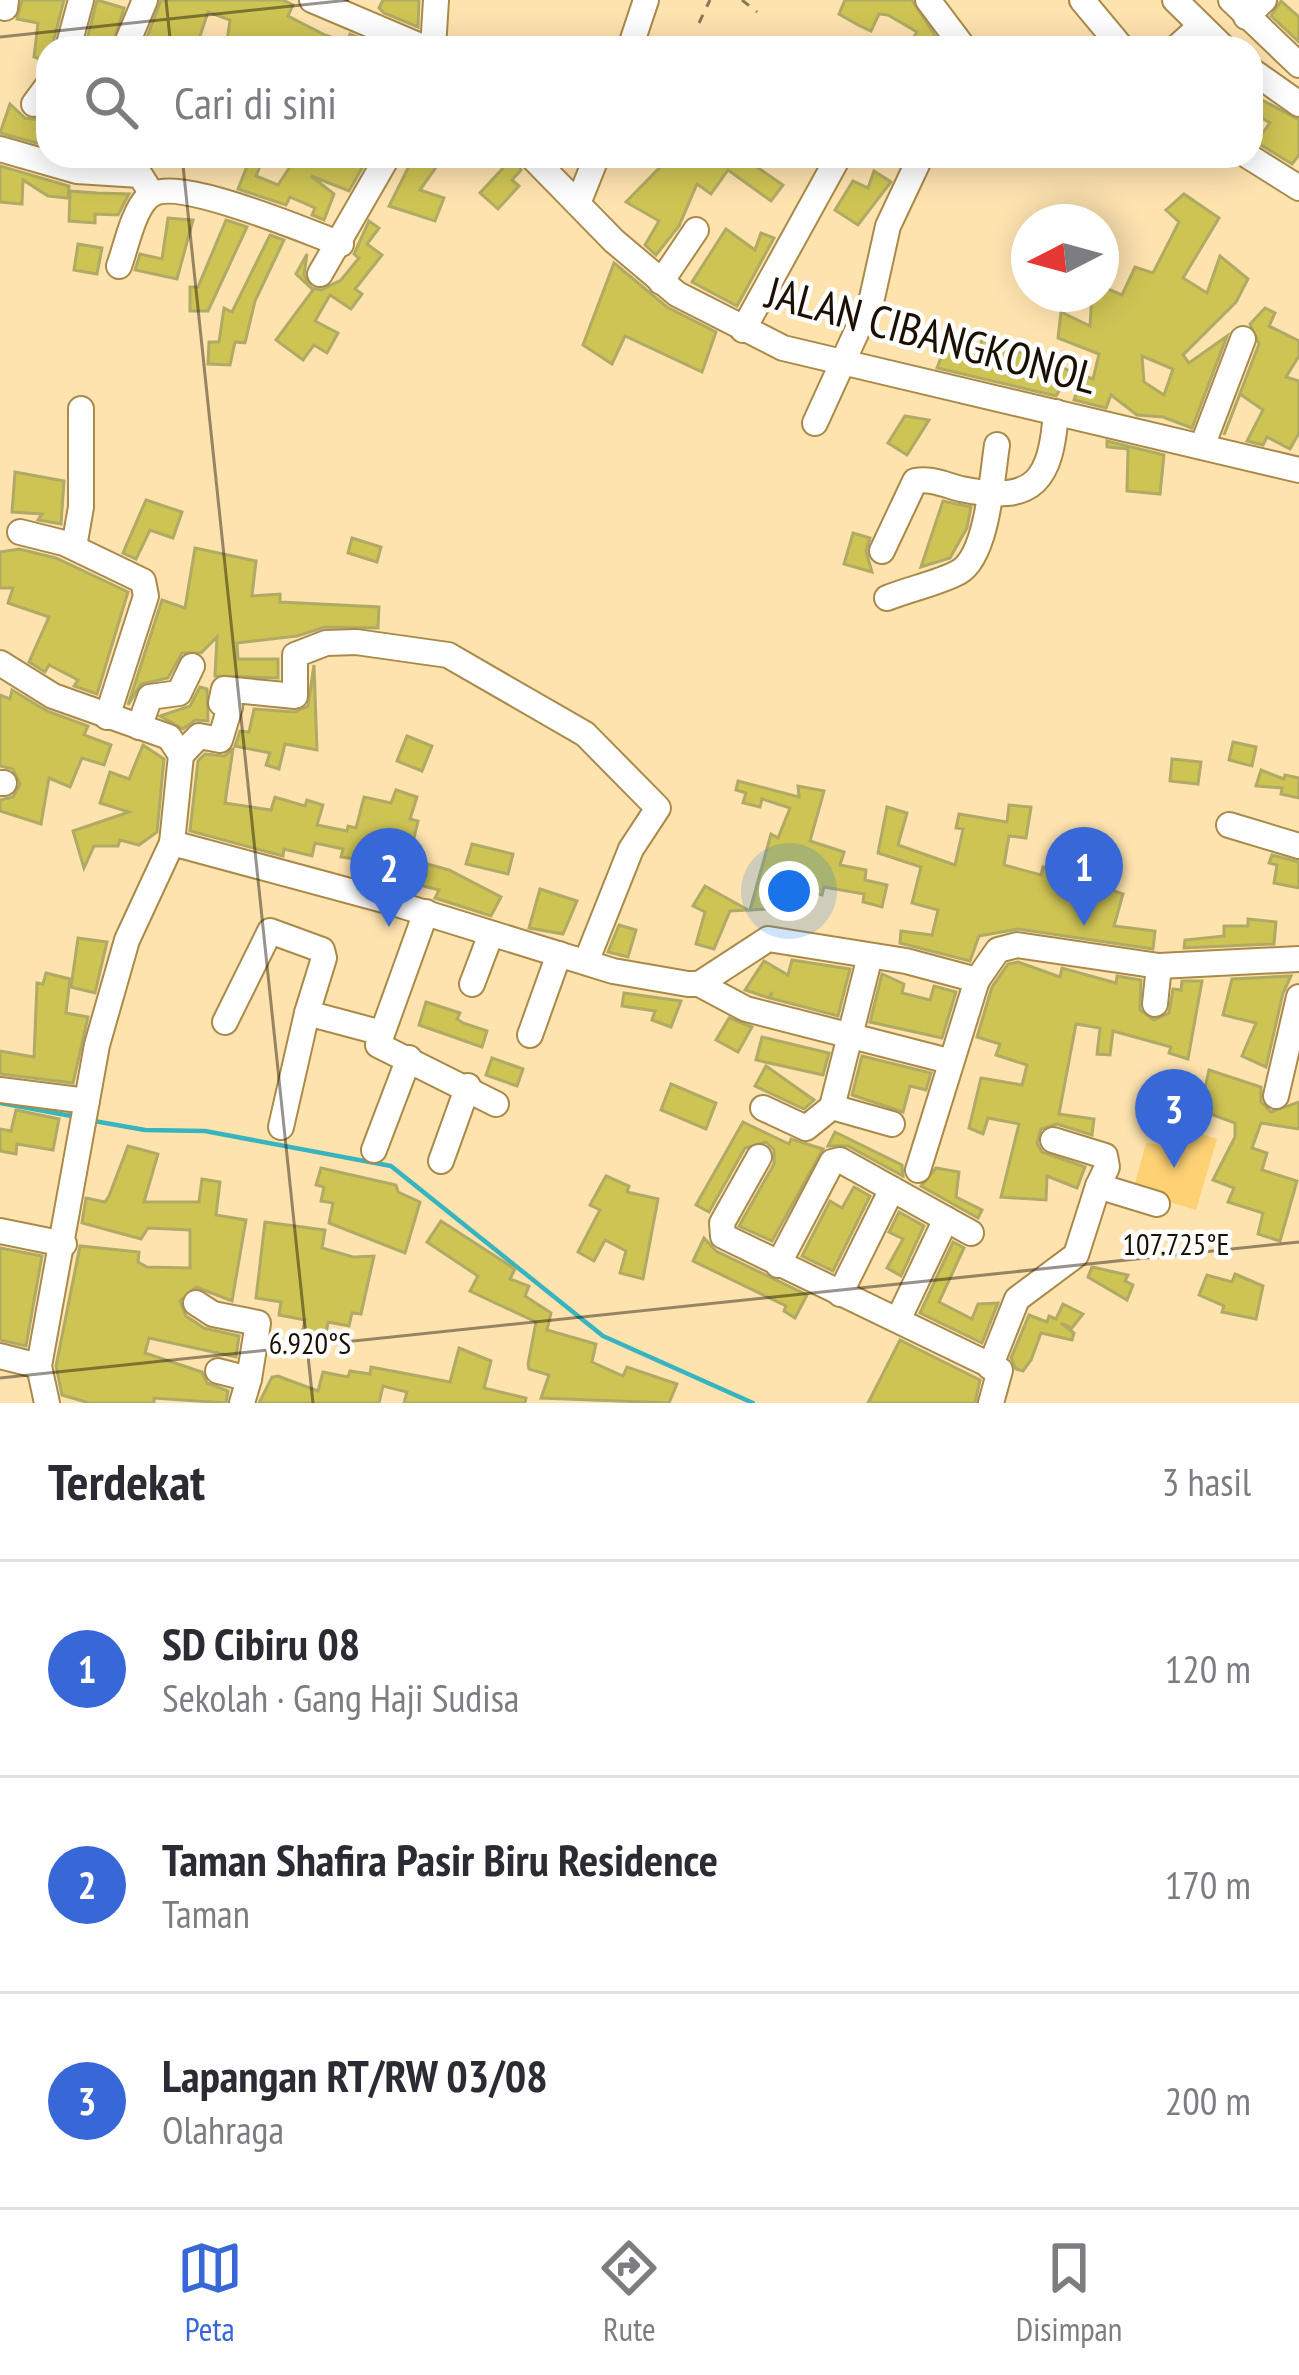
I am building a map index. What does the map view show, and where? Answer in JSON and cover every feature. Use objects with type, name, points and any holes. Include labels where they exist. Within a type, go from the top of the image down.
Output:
[{"type":"street","points":[[71,36],[81,0]]},
{"type":"street","points":[[130,36],[146,0]]},
{"type":"street","points":[[312,0],[400,36]]},
{"type":"street","points":[[431,36],[436,0]]},
{"type":"street","points":[[635,36],[646,0]]},
{"type":"street","points":[[928,0],[955,36]]},
{"type":"street","points":[[1082,0],[1112,36]]},
{"type":"street","points":[[1175,0],[1210,36]]},
{"type":"street","points":[[1247,6],[1299,65]]},
{"type":"street","points":[[1189,36],[1199,27]]},
{"type":"street","points":[[1263,78],[1299,104]]},
{"type":"street","points":[[0,148],[36,159]]},
{"type":"street","points":[[1263,165],[1299,188]]},
{"type":"street","points":[[66,168],[140,175],[152,194]]},
{"type":"street","points":[[320,274],[382,168]]},
{"type":"street","name":"JALAN CIBANGKONOL","points":[[544,168],[661,282],[743,331],[783,348],[1299,470]]},
{"type":"street","points":[[580,201],[592,168]]},
{"type":"street","points":[[743,331],[832,168]]},
{"type":"street","points":[[815,423],[872,298],[893,214],[914,168]]},
{"type":"street","points":[[119,266],[145,199],[152,194],[205,196],[341,244]]},
{"type":"street","points":[[661,282],[696,230]]},
{"type":"street","points":[[1203,445],[1243,339]]},
{"type":"street","points":[[74,547],[81,507],[81,409]]},
{"type":"street","points":[[882,551],[915,481],[989,493],[1036,484],[1045,476],[1056,412]]},
{"type":"street","points":[[886,598],[956,574],[970,563],[997,445]]},
{"type":"street","points":[[20,532],[74,547],[138,577],[145,587],[107,717]]},
{"type":"street","points":[[47,1403],[39,1366],[85,1113],[127,940],[172,843],[181,754],[199,736],[220,740],[230,707],[220,703],[224,689],[295,696],[295,655],[326,643],[388,643],[463,662],[585,734],[658,808],[631,849],[586,962]]},
{"type":"street","points":[[0,663],[53,696],[169,737],[181,754]]},
{"type":"street","points":[[139,727],[150,698],[179,693],[192,666]]},
{"type":"street","points":[[1228,826],[1299,846]]},
{"type":"street","points":[[172,843],[426,912],[635,976],[699,984],[746,1009],[941,1059]]},
{"type":"street","points":[[426,912],[380,1048],[468,1086],[496,1104]]},
{"type":"street","points":[[225,1022],[270,931],[322,950],[324,958],[281,1127]]},
{"type":"street","points":[[472,984],[491,934]]},
{"type":"street","points":[[699,984],[760,940],[870,956],[977,980]]},
{"type":"street","points":[[918,1170],[977,980],[998,950],[1017,945],[1159,966],[1299,959]]},
{"type":"street","points":[[530,1035],[559,954]]},
{"type":"street","points":[[764,1108],[806,1128],[832,1106],[870,956]]},
{"type":"street","points":[[1155,1004],[1159,966]]},
{"type":"street","points":[[1276,1096],[1299,997]]},
{"type":"street","points":[[307,1013],[382,1033]]},
{"type":"street","points":[[374,1150],[409,1058]]},
{"type":"street","points":[[441,1161],[468,1086]]},
{"type":"street","points":[[0,1090],[85,1113]]},
{"type":"street","points":[[832,1106],[892,1124]]},
{"type":"street","points":[[990,1367],[1017,1299],[1076,1255],[1107,1167],[1105,1156],[1053,1140]]},
{"type":"street","points":[[759,1156],[721,1228],[723,1236],[899,1318],[1002,1374],[991,1403]]},
{"type":"street","points":[[778,1265],[835,1160],[971,1233]]},
{"type":"street","points":[[1098,1186],[1157,1204]]},
{"type":"street","points":[[840,1294],[892,1189]]},
{"type":"street","points":[[899,1318],[946,1219]]},
{"type":"street","points":[[0,1231],[64,1244]]},
{"type":"street","points":[[196,1303],[213,1314],[258,1323],[246,1391],[218,1371]]},
{"type":"street","points":[[0,1356],[39,1366]]},
{"type":"path","points":[[698,23],[710,0]]},
{"type":"path","points":[[742,0],[757,12]]},
{"type":"shaded area","points":[[1173,1125],[1217,1139],[1196,1210],[1133,1191],[1146,1143],[1161,1145]]},
{"type":"building","points":[[22,0],[64,0],[55,36],[36,36],[38,23],[17,19]]},
{"type":"building","points":[[97,0],[124,8],[116,36],[88,36]]},
{"type":"building","points":[[161,0],[283,0],[293,5],[288,16],[328,36],[228,36],[230,20],[208,12],[200,36],[148,36]]},
{"type":"building","points":[[383,0],[419,0],[418,27],[384,13],[379,8]]},
{"type":"building","points":[[845,0],[912,0],[935,36],[914,36],[917,32],[888,15],[879,14],[871,31],[839,14]]},
{"type":"building","points":[[1281,1],[1299,17],[1299,42],[1271,16]]},
{"type":"building","points":[[1263,100],[1299,120],[1299,155],[1292,164],[1263,146],[1263,132],[1270,123],[1263,119]]},
{"type":"building","points":[[10,104],[25,118],[36,119],[36,143],[0,133]]},
{"type":"building","points":[[0,166],[69,186],[68,198],[48,196],[23,180],[22,204],[0,202]]},
{"type":"building","points":[[246,168],[259,168],[256,176],[278,185],[289,168],[362,168],[349,191],[311,176],[334,194],[324,220],[312,215],[315,208],[290,197],[286,205],[238,189]]},
{"type":"building","points":[[408,168],[436,168],[420,190],[444,198],[435,221],[389,206]]},
{"type":"building","points":[[503,168],[520,168],[512,180],[519,186],[498,209],[480,193]]},
{"type":"building","points":[[659,168],[758,168],[783,185],[771,201],[728,170],[711,194],[697,184],[679,226],[656,255],[645,245],[659,221],[626,202]]},
{"type":"building","points":[[874,171],[891,182],[858,225],[835,210],[853,181],[868,188]]},
{"type":"building","points":[[70,191],[129,194],[118,215],[95,214],[95,223],[69,221]]},
{"type":"building","points":[[1184,194],[1219,218],[1183,278],[1207,293],[1220,256],[1248,279],[1236,302],[1183,355],[1189,363],[1227,336],[1192,428],[1163,417],[1137,415],[1111,395],[1106,408],[1074,400],[1079,385],[1066,380],[1056,396],[937,368],[948,340],[979,351],[982,339],[1093,379],[1099,354],[1058,338],[1061,312],[1090,326],[1091,312],[1119,312],[1119,294],[1135,267],[1153,273],[1179,222],[1166,210]],"holes":[[[1142,356],[1173,369],[1164,395],[1144,382]]]},
{"type":"building","points":[[168,218],[193,220],[177,279],[135,270],[140,254],[162,259]]},
{"type":"building","points":[[226,220],[247,227],[208,311],[190,311],[190,287],[198,287]]},
{"type":"building","points":[[369,221],[379,228],[367,244],[382,255],[355,289],[362,294],[351,309],[330,295],[315,321],[338,333],[327,353],[314,345],[303,360],[276,340],[313,290],[296,274],[307,254],[304,275],[311,288],[321,290],[341,280],[359,258],[354,254]]},
{"type":"building","points":[[726,229],[755,250],[761,233],[774,238],[737,306],[692,282]]},
{"type":"building","points":[[270,235],[284,240],[255,301],[245,343],[235,342],[230,365],[208,364],[209,342],[219,342],[224,308],[232,312]]},
{"type":"building","points":[[78,244],[102,248],[97,274],[74,270]]},
{"type":"building","points":[[614,263],[667,307],[716,332],[702,372],[625,336],[612,364],[583,345]]},
{"type":"building","points":[[1265,308],[1275,313],[1269,326],[1299,341],[1299,356],[1286,377],[1299,381],[1299,433],[1290,449],[1267,437],[1263,445],[1247,441],[1263,410],[1240,394],[1224,435],[1259,344],[1250,324]]},
{"type":"building","points":[[905,416],[929,420],[907,455],[888,443]]},
{"type":"building","points":[[1107,441],[1164,455],[1160,494],[1127,491],[1128,449],[1107,447]]},
{"type":"building","points":[[15,472],[64,481],[61,524],[38,520],[42,514],[12,512]]},
{"type":"building","points":[[146,500],[182,512],[173,538],[150,530],[136,559],[123,553]]},
{"type":"building","points":[[943,501],[971,507],[967,528],[950,558],[921,567]]},
{"type":"building","points":[[853,533],[870,538],[866,551],[872,572],[844,564]]},
{"type":"building","points":[[352,538],[381,547],[377,562],[348,553]]},
{"type":"building","points":[[195,548],[256,561],[252,596],[280,594],[280,602],[379,607],[378,628],[325,627],[297,636],[237,643],[238,659],[278,659],[278,678],[215,676],[217,637],[201,653],[182,653],[168,678],[141,684],[128,705],[162,600],[185,608]]},
{"type":"building","points":[[19,549],[56,558],[128,592],[97,694],[74,686],[78,680],[49,665],[45,672],[29,662],[49,617],[8,603],[13,588],[0,588],[0,552]]},
{"type":"building","points":[[314,665],[317,750],[285,744],[279,769],[266,765],[270,753],[235,746],[240,731],[249,732],[254,709],[295,712],[308,706]]},
{"type":"building","points":[[200,687],[207,689],[208,721],[195,720],[183,729],[160,716],[190,706]]},
{"type":"building","points":[[12,690],[47,711],[88,726],[84,735],[111,745],[104,765],[82,758],[70,787],[49,778],[41,824],[0,811],[0,800],[13,797],[20,784],[13,769],[0,766],[0,695],[10,699]]},
{"type":"building","points":[[407,736],[432,746],[422,771],[397,761]]},
{"type":"building","points":[[1233,742],[1256,747],[1252,766],[1229,760]]},
{"type":"building","points":[[143,745],[164,759],[157,832],[139,845],[120,840],[118,846],[94,846],[84,868],[73,831],[129,812],[100,803],[110,772],[129,779]]},
{"type":"building","points":[[233,749],[225,803],[271,810],[275,797],[305,806],[307,800],[323,805],[317,825],[347,831],[348,826],[356,828],[364,797],[391,803],[396,790],[417,797],[410,819],[418,821],[409,859],[449,870],[501,897],[491,916],[435,898],[439,890],[419,885],[421,879],[365,872],[369,861],[341,857],[343,849],[315,843],[312,856],[284,849],[283,856],[190,831],[198,761],[205,754],[224,756]]},
{"type":"building","points":[[1172,759],[1201,762],[1198,784],[1170,781]]},
{"type":"building","points":[[1261,770],[1284,779],[1285,775],[1299,778],[1299,798],[1281,794],[1282,788],[1256,786]]},
{"type":"building","points":[[738,781],[799,797],[798,786],[824,791],[810,841],[844,852],[840,865],[866,870],[865,880],[887,885],[882,907],[863,902],[864,894],[824,887],[822,895],[810,892],[802,909],[771,895],[767,909],[750,910],[771,834],[778,838],[790,808],[762,799],[760,807],[743,803],[746,793],[736,790]]},
{"type":"building","points":[[1009,805],[1031,807],[1026,838],[1009,836],[1004,865],[1041,875],[1043,867],[1123,894],[1114,926],[1155,931],[1153,949],[1018,929],[979,936],[970,961],[900,943],[901,931],[932,935],[938,910],[912,903],[921,867],[878,853],[887,807],[907,813],[898,845],[955,865],[963,829],[956,828],[959,814],[1007,822]]},
{"type":"building","points":[[472,844],[513,854],[508,874],[466,864]]},
{"type":"building","points":[[1272,855],[1299,862],[1299,888],[1274,883],[1277,865],[1269,863]]},
{"type":"building","points":[[705,886],[748,910],[730,911],[714,949],[696,944],[705,912],[693,906]]},
{"type":"building","points":[[540,889],[577,901],[563,934],[529,928]]},
{"type":"building","points":[[1248,919],[1276,922],[1274,944],[1184,948],[1185,940],[1224,936],[1224,926],[1248,926]]},
{"type":"building","points":[[619,925],[636,930],[628,957],[608,952]]},
{"type":"building","points":[[78,938],[107,942],[95,993],[71,987]]},
{"type":"building","points":[[792,960],[850,969],[838,1016],[770,998],[772,992],[769,998],[745,990],[764,961],[788,975]]},
{"type":"building","points":[[1018,962],[1060,977],[1062,968],[1116,983],[1117,976],[1141,980],[1140,1010],[1154,1020],[1169,1013],[1173,989],[1181,990],[1182,981],[1202,981],[1188,1059],[1169,1053],[1171,1047],[1113,1031],[1110,1055],[1097,1054],[1100,1028],[1076,1024],[1059,1114],[1094,1119],[1092,1135],[1057,1124],[1041,1129],[1037,1143],[1042,1152],[1085,1167],[1077,1188],[1047,1176],[1046,1200],[1001,1197],[1019,1124],[988,1118],[983,1134],[969,1128],[981,1078],[1022,1085],[1027,1065],[996,1055],[1000,1044],[977,1037],[992,987],[1008,964]]},
{"type":"building","points":[[46,973],[70,979],[66,1013],[88,1017],[73,1083],[0,1074],[0,1051],[34,1057],[37,983],[43,984]]},
{"type":"building","points":[[882,974],[904,984],[902,993],[930,1000],[934,986],[956,992],[942,1038],[870,1022]]},
{"type":"building","points":[[1291,976],[1266,1067],[1242,1056],[1256,1023],[1223,1015],[1232,979]]},
{"type":"building","points":[[624,993],[681,1001],[671,1027],[652,1020],[655,1011],[622,1006]]},
{"type":"building","points":[[426,1002],[460,1013],[457,1019],[463,1023],[487,1031],[482,1047],[419,1025]]},
{"type":"building","points":[[729,1018],[752,1027],[738,1052],[716,1040]]},
{"type":"building","points":[[762,1037],[829,1053],[823,1075],[756,1060]]},
{"type":"building","points":[[862,1056],[931,1073],[926,1090],[910,1086],[903,1112],[852,1095]]},
{"type":"building","points":[[492,1058],[523,1069],[517,1086],[486,1075]]},
{"type":"building","points":[[766,1066],[814,1100],[804,1109],[755,1086]]},
{"type":"building","points":[[1209,1070],[1261,1087],[1261,1102],[1271,1112],[1299,1102],[1299,1129],[1261,1123],[1252,1148],[1267,1153],[1262,1170],[1297,1181],[1280,1241],[1258,1234],[1263,1213],[1228,1202],[1234,1188],[1213,1180],[1235,1137],[1235,1123],[1200,1110]]},
{"type":"building","points":[[671,1084],[716,1103],[706,1129],[661,1110]]},
{"type":"building","points":[[16,1110],[59,1119],[53,1150],[17,1144],[16,1154],[0,1151],[0,1129],[11,1131]]},
{"type":"building","points":[[743,1122],[789,1144],[791,1139],[823,1149],[772,1241],[739,1226],[774,1164],[774,1150],[766,1142],[745,1148],[709,1212],[696,1205]]},
{"type":"building","points":[[835,1132],[902,1165],[903,1176],[848,1146],[828,1146]]},
{"type":"building","points":[[128,1146],[158,1154],[144,1202],[199,1202],[202,1179],[220,1182],[216,1215],[246,1220],[232,1301],[196,1287],[180,1301],[186,1316],[204,1328],[239,1336],[236,1357],[149,1338],[145,1353],[202,1372],[207,1383],[228,1391],[226,1403],[154,1398],[154,1403],[89,1403],[62,1395],[56,1366],[80,1246],[139,1252],[138,1262],[147,1267],[190,1268],[190,1230],[148,1228],[141,1239],[82,1223],[86,1198],[105,1202]]},
{"type":"building","points":[[321,1168],[396,1185],[398,1192],[420,1202],[405,1253],[329,1223],[333,1203],[321,1201],[324,1187],[316,1185]]},
{"type":"building","points":[[936,1168],[959,1172],[956,1197],[982,1210],[978,1218],[921,1186]]},
{"type":"building","points":[[606,1176],[629,1186],[627,1192],[658,1199],[643,1279],[620,1273],[626,1251],[605,1240],[594,1261],[578,1252],[600,1210],[590,1205]]},
{"type":"building","points":[[854,1187],[870,1196],[833,1271],[802,1256],[830,1201],[842,1208]]},
{"type":"building","points":[[899,1212],[924,1226],[901,1276],[887,1268],[903,1239],[889,1232]]},
{"type":"building","points":[[441,1221],[515,1269],[510,1279],[529,1286],[525,1296],[551,1313],[547,1330],[596,1344],[592,1362],[623,1376],[627,1367],[677,1384],[669,1403],[541,1398],[549,1375],[529,1369],[528,1364],[536,1322],[470,1291],[478,1276],[427,1242]]},
{"type":"building","points":[[265,1222],[325,1230],[322,1248],[353,1257],[374,1256],[361,1314],[352,1313],[349,1326],[328,1322],[323,1353],[299,1348],[305,1320],[279,1315],[281,1302],[256,1298]]},
{"type":"building","points":[[704,1238],[716,1251],[807,1295],[795,1318],[784,1311],[786,1306],[693,1261]]},
{"type":"building","points":[[953,1242],[964,1248],[939,1302],[972,1319],[978,1304],[998,1303],[982,1343],[920,1313]]},
{"type":"building","points":[[0,1248],[42,1256],[26,1346],[0,1340]]},
{"type":"building","points":[[1092,1267],[1128,1275],[1125,1281],[1133,1285],[1127,1300],[1088,1277]]},
{"type":"building","points":[[1235,1274],[1263,1286],[1256,1319],[1222,1312],[1224,1306],[1199,1295],[1207,1275],[1232,1282]]},
{"type":"building","points":[[1063,1304],[1083,1314],[1072,1328],[1061,1323],[1074,1333],[1072,1340],[1041,1333],[1031,1360],[1023,1371],[1016,1369],[1011,1358],[1029,1315],[1047,1322],[1049,1316],[1056,1319]]},
{"type":"building","points":[[900,1340],[980,1380],[975,1403],[868,1403]]},
{"type":"building","points":[[459,1348],[491,1361],[484,1388],[526,1398],[525,1403],[404,1403],[407,1392],[383,1386],[379,1403],[259,1403],[272,1377],[278,1376],[318,1391],[323,1372],[348,1377],[350,1371],[370,1374],[371,1367],[450,1382]]},
{"type":"waterway","points":[[0,1103],[77,1117]]},
{"type":"waterway","points":[[94,1121],[145,1130],[205,1131],[391,1166],[603,1336],[753,1403]]},
{"type":"place","name":"SD Cibiru 08","points":[[1084,926]]},
{"type":"place","name":"Taman Shafira Pasir Biru Residence","points":[[389,927]]},
{"type":"place","name":"Lapangan RT/RW 03/08","points":[[1174,1168]]}]
